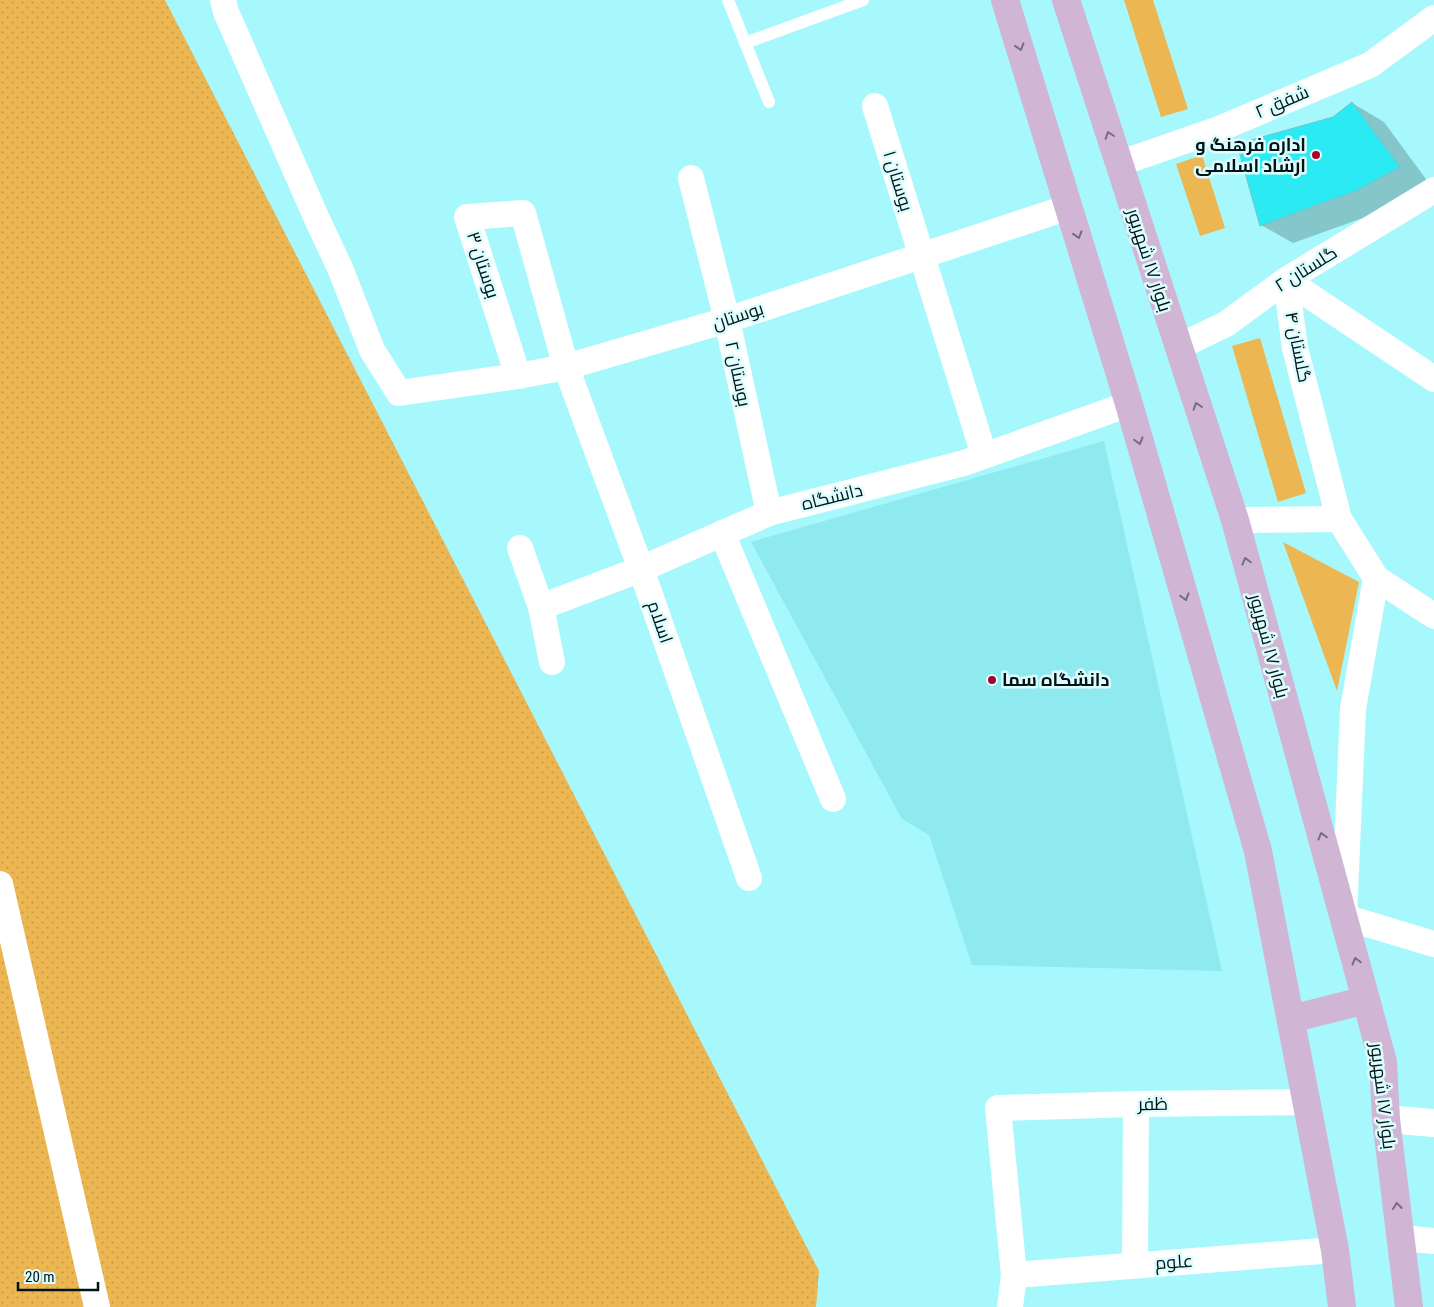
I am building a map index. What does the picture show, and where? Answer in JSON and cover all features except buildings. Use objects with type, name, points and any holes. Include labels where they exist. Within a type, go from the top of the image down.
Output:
[{"type":"main road","points":[[1005,0],[1128,404],[1258,850],[1335,1250],[1342,1307]]},
{"type":"main road","name":"بلوار ١٧ شهریور","points":[[1066,0],[1235,520],[1383,1062],[1386,1119],[1409,1307]]},
{"type":"main road","points":[[1291,1019],[1366,1000]]},
{"type":"street","name":"بوستان","points":[[223,0],[226,12],[340,268],[372,350],[399,393],[518,376],[566,367],[727,320],[1069,206]]},
{"type":"street","name":"شفق ۲","points":[[1118,164],[1219,129],[1370,65],[1434,18]]},
{"type":"street","name":"بوستان ۱","points":[[875,106],[984,455]]},
{"type":"street","name":"بوستان ۲","points":[[690,178],[727,320],[768,513]]},
{"type":"street","name":"گلستان ۲","points":[[1178,347],[1226,324],[1286,280],[1434,190]]},
{"type":"street","name":"بوستان ۳","points":[[518,376],[468,217],[523,213],[566,367]]},
{"type":"street","name":"گلستان ۴","points":[[1286,280],[1434,380]]},
{"type":"street","name":"گلستان ۴","points":[[1286,280],[1295,348],[1339,519],[1376,578]]},
{"type":"street","name":"اسلام","points":[[566,367],[641,569],[749,878]]},
{"type":"street","name":"دانشگاه","points":[[541,607],[641,569],[768,513],[964,463],[1128,404]]},
{"type":"street","points":[[1235,520],[1339,519]]},
{"type":"street","points":[[722,533],[833,799]]},
{"type":"street","points":[[520,548],[541,607],[552,662]]},
{"type":"street","points":[[1434,616],[1376,578],[1353,710],[1344,916],[1434,944]]},
{"type":"street","points":[[0,884],[97,1307]]},
{"type":"street","name":"ظفر","points":[[1014,1275],[998,1108],[1307,1102]]},
{"type":"street","points":[[1135,1265],[1136,1104]]},
{"type":"street","points":[[1386,1119],[1434,1123]]},
{"type":"street","points":[[1401,1238],[1434,1241]]},
{"type":"street","name":"علوم","points":[[1014,1275],[1335,1250]]},
{"type":"street","points":[[1010,1307],[1014,1275]]},
{"type":"lane","points":[[728,0],[769,102]]},
{"type":"lane","points":[[745,43],[863,0]]},
{"type":"shaded area","points":[[0,0],[165,0],[819,1271],[816,1307],[0,1307]]},
{"type":"shaded area","points":[[1124,0],[1153,0],[1188,109],[1161,117]]},
{"type":"shaded area","points":[[1202,155],[1225,228],[1200,236],[1176,164]]},
{"type":"shaded area","points":[[1260,338],[1306,493],[1278,502],[1232,346]]},
{"type":"shaded area","name":"دانشگاه سما","points":[[1104,441],[1222,971],[972,965],[929,835],[902,819],[751,542]]},
{"type":"shaded area","points":[[1283,542],[1359,582],[1337,691]]},
{"type":"place","name":"اداره فرهنگ و ارشاد اسلامی","points":[[1316,155]]},
{"type":"place","name":"دانشگاه سما","points":[[992,680]]}]
